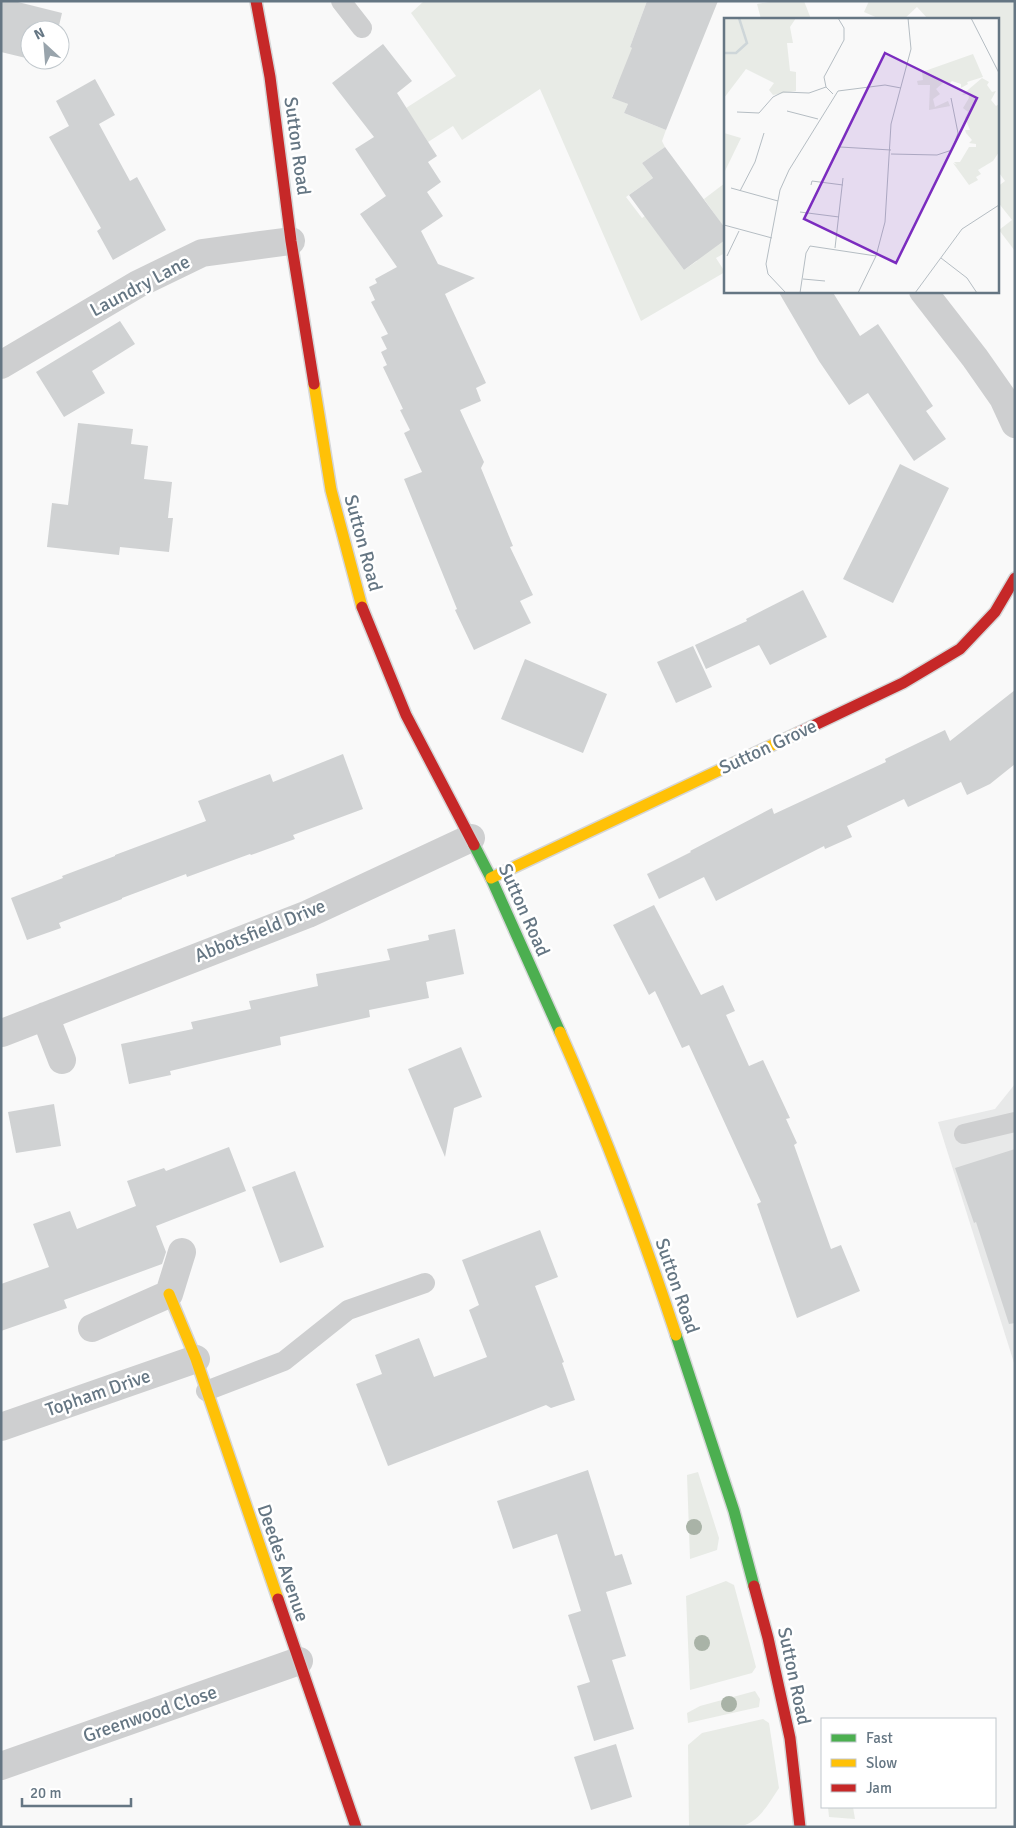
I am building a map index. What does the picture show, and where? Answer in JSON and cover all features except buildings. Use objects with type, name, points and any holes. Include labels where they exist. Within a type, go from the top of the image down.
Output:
[{"type":"street","name":"Sutton Road","points":[[256,1],[270,77],[291,241],[330,490],[362,607],[406,716],[491,878],[583,1084],[649,1254],[734,1511],[768,1638],[790,1738],[800,1827]]},
{"type":"street","name":"Laundry Lane","points":[[1,364],[138,284],[202,253],[291,241]]},
{"type":"street","points":[[924,292],[976,358],[1003,398],[1015,424]]},
{"type":"street","name":"Sutton Grove","points":[[491,878],[903,683],[960,649],[996,612],[1015,578]]},
{"type":"street","name":"Abbotsfield Drive","points":[[2,1033],[308,914],[471,838]]},
{"type":"street","points":[[45,1016],[62,1060]]},
{"type":"street","points":[[92,1328],[173,1302],[182,1252]]},
{"type":"street","name":"Deedes Avenue","points":[[173,1302],[196,1359],[356,1827]]},
{"type":"street","name":"Topham Drive","points":[[1,1427],[196,1359]]},
{"type":"street","name":"Greenwood Close","points":[[1,1766],[299,1661]]},
{"type":"lane","points":[[341,1],[362,28]]},
{"type":"lane","points":[[964,1134],[1015,1122]]},
{"type":"lane","points":[[206,1390],[284,1361],[348,1310],[425,1283]]},
{"type":"shaded area","points":[[424,1],[647,1],[630,47],[651,56],[635,87],[619,81],[612,97],[628,104],[624,113],[666,130],[662,141],[665,147],[642,163],[653,178],[626,197],[642,218],[656,208],[658,234],[684,270],[697,261],[689,250],[723,226],[704,199],[724,184],[724,254],[716,258],[724,273],[641,321],[540,89],[462,140],[453,126],[428,142],[406,108],[456,76],[411,13]]},
{"type":"shaded area","points":[[775,1],[804,1],[811,18],[761,18],[757,4]]},
{"type":"shaded area","points":[[869,1],[1015,1],[1015,251],[999,230],[1012,220],[998,202],[998,186],[1005,181],[998,171],[998,18],[927,18],[917,7],[905,18],[878,18],[864,12]]},
{"type":"shaded area","points":[[1015,1084],[1015,1366],[938,1122],[995,1109]]},
{"type":"shaded area","points":[[698,1472],[719,1538],[717,1550],[690,1559],[687,1475]]},
{"type":"shaded area","points":[[726,1581],[734,1585],[756,1667],[752,1673],[690,1690],[686,1596]]},
{"type":"shaded area","points":[[755,1691],[760,1699],[759,1707],[688,1723],[687,1713],[700,1706]]},
{"type":"shaded area","points":[[763,1719],[769,1723],[779,1788],[769,1804],[756,1819],[745,1825],[689,1827],[688,1745],[702,1733]]},
{"type":"shaded area","points":[[828,1808],[853,1808],[855,1819],[829,1817]]},
{"type":"traffic: fast","points":[[474,845],[491,878],[560,1032]]},
{"type":"traffic: fast","points":[[676,1335],[734,1511],[754,1586]]},
{"type":"traffic: slow","points":[[314,384],[331,490],[362,607]]},
{"type":"traffic: slow","points":[[491,878],[798,733]]},
{"type":"traffic: slow","points":[[560,1032],[622,1182],[676,1335]]},
{"type":"traffic: slow","points":[[169,1294],[196,1359],[278,1599]]},
{"type":"traffic: jam","points":[[256,1],[270,77],[291,241],[314,384]]},
{"type":"traffic: jam","points":[[798,733],[903,683],[960,649],[995,612],[1015,578]]},
{"type":"traffic: jam","points":[[362,607],[406,715],[474,845]]},
{"type":"traffic: jam","points":[[754,1586],[768,1638],[790,1738],[800,1827]]},
{"type":"traffic: jam","points":[[278,1599],[356,1827]]}]
